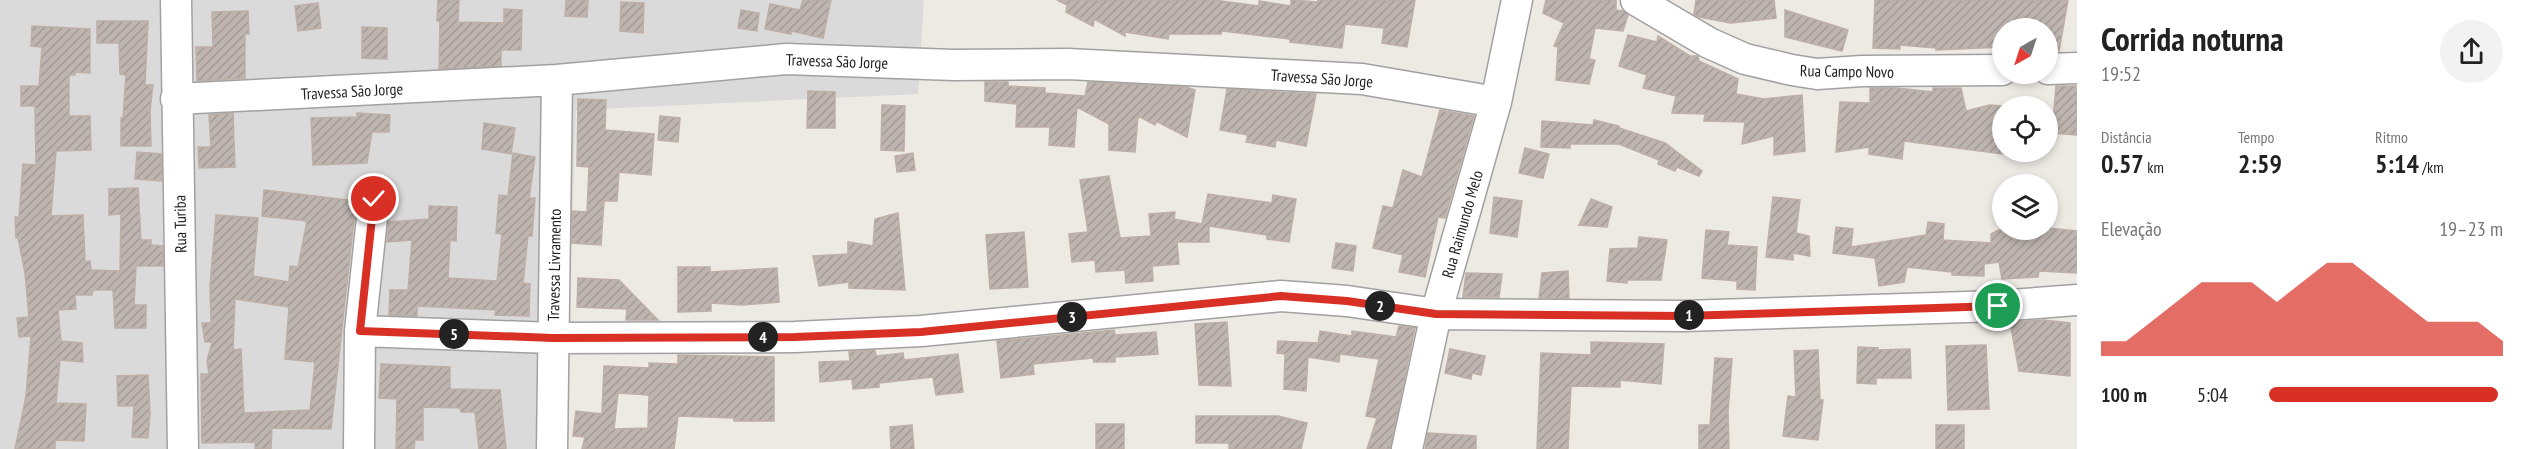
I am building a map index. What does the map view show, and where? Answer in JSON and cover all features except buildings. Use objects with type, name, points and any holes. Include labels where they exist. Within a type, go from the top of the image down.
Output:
[{"type":"street","name":"Rua Turiba","points":[[176,0],[183,449]]},
{"type":"street","name":"Rua Raimundo Melo","points":[[1407,449],[1436,314],[1496,102],[1517,0]]},
{"type":"street","name":"Rua Campo Novo","points":[[1636,0],[1709,43],[1745,59],[1792,70],[1817,74],[1862,71],[1992,70]]},
{"type":"street","name":"Travessa São Jorge","points":[[176,99],[557,80],[786,59],[954,65],[1068,64],[1362,79],[1496,102]]},
{"type":"street","points":[[2058,69],[2077,68]]},
{"type":"street","name":"Travessa Livramento","points":[[552,449],[557,80]]},
{"type":"street","points":[[359,449],[360,331],[374,199]]},
{"type":"street","points":[[360,331],[553,338],[678,339],[921,332],[1281,296],[1347,301],[1436,314],[1684,316],[1998,306],[2077,300]]},
{"type":"shaded area","points":[[0,0],[924,0],[918,94],[576,110],[564,449],[0,449]]},
{"type":"route","points":[[374,199],[360,331],[553,338],[795,337],[921,332],[1281,296],[1347,301],[1436,314],[1684,316],[1998,306]]}]
